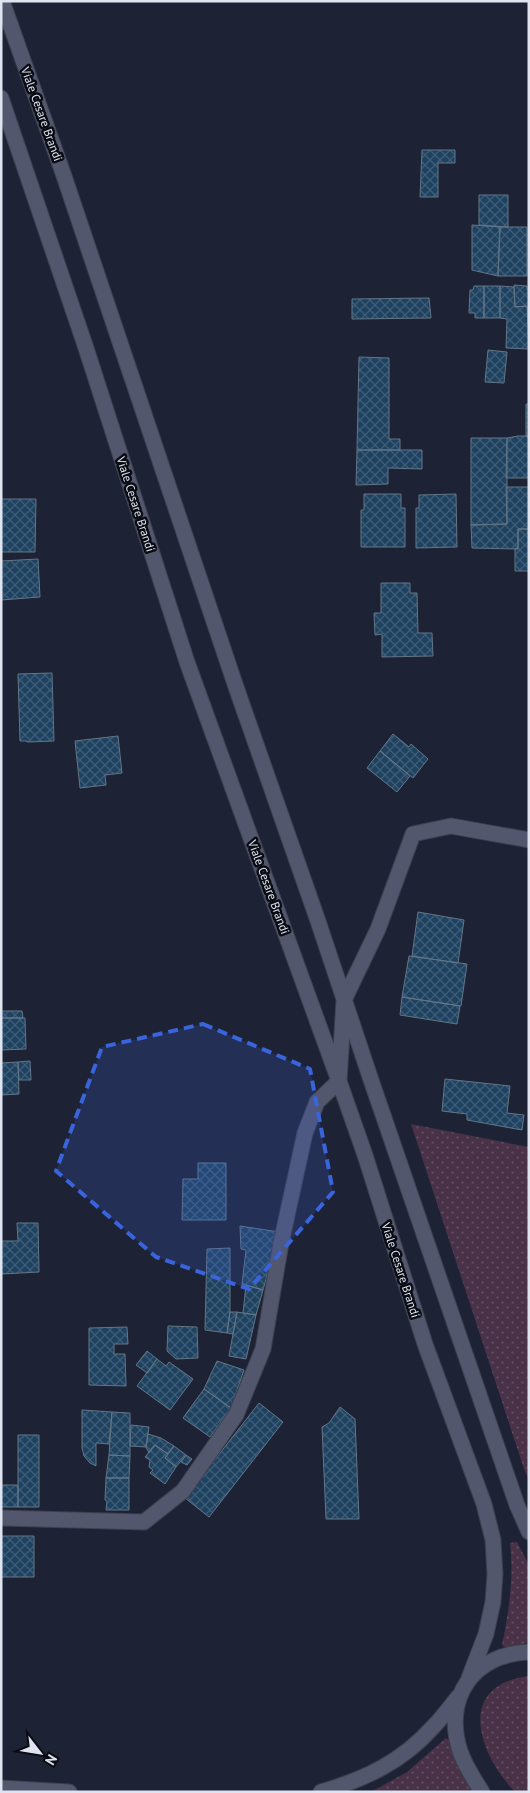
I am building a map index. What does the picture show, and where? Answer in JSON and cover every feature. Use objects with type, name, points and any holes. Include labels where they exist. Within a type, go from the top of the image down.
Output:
[{"type":"street","name":"Viale Cesare Brandi","points":[[2,1],[63,173],[506,1474],[529,1532]]},
{"type":"street","name":"Viale Cesare Brandi","points":[[1,98],[86,348],[187,662],[339,1081],[365,1155],[425,1344],[484,1504],[493,1540],[495,1574],[493,1602],[486,1634],[469,1678]]},
{"type":"street","points":[[1,1518],[144,1522],[183,1492],[236,1415],[263,1349],[281,1243],[305,1134],[317,1102],[339,1081],[344,1000],[378,929],[413,834],[451,826],[529,840]]},
{"type":"street","points":[[321,1792],[352,1783],[379,1770],[406,1752],[433,1728],[458,1696],[469,1678],[486,1663],[503,1656],[529,1652]]},
{"type":"street","points":[[458,1696],[455,1728],[460,1751],[469,1771],[482,1792]]},
{"type":"street","points":[[1,1788],[69,1792]]},
{"type":"highlighted area","points":[[203,1024],[310,1069],[333,1192],[249,1289],[156,1257],[56,1171],[102,1047]]},
{"type":"shaded area","points":[[411,1124],[529,1147],[529,1480],[524,1469]]},
{"type":"shaded area","points":[[517,1542],[529,1565],[529,1643],[506,1648],[502,1645],[510,1594],[510,1543]]},
{"type":"shaded area","points":[[529,1676],[529,1792],[515,1792],[491,1759],[480,1723],[482,1707],[490,1693],[506,1682]]},
{"type":"shaded area","points":[[446,1738],[450,1741],[458,1767],[473,1792],[371,1792],[407,1772]]},
{"type":"building","points":[[422,150],[455,150],[455,163],[438,163],[438,197],[420,197]]},
{"type":"building","points":[[479,195],[508,195],[508,227],[479,225]]},
{"type":"building","points":[[472,225],[500,227],[498,276],[472,270]]},
{"type":"building","points":[[500,227],[527,227],[527,276],[498,276]]},
{"type":"building","points":[[514,285],[527,286],[527,290],[529,290],[529,322],[527,306],[515,307]]},
{"type":"building","points":[[474,286],[484,286],[484,318],[475,318],[475,313],[469,313],[470,290],[473,290]]},
{"type":"building","points":[[484,286],[500,286],[500,318],[484,318]]},
{"type":"building","points":[[500,286],[514,287],[515,307],[527,306],[529,349],[506,348],[507,319],[500,318]]},
{"type":"building","points":[[429,298],[431,318],[352,319],[352,299]]},
{"type":"building","points":[[488,350],[507,352],[504,383],[485,382]]},
{"type":"building","points":[[359,357],[389,358],[389,439],[400,439],[400,450],[357,450]]},
{"type":"building","points":[[526,404],[529,404],[529,436],[526,436]]},
{"type":"building","points":[[529,436],[529,478],[506,478],[507,438]]},
{"type":"building","points":[[471,438],[507,438],[507,524],[471,525]]},
{"type":"building","points":[[357,450],[422,450],[422,469],[388,468],[388,484],[356,485]]},
{"type":"building","points":[[506,487],[529,487],[529,529],[518,529],[518,549],[472,548],[471,525],[507,524]]},
{"type":"building","points":[[364,494],[401,494],[401,508],[405,508],[405,547],[361,547],[361,510],[364,510]]},
{"type":"building","points":[[456,494],[457,547],[416,548],[416,508],[419,508],[419,495]]},
{"type":"building","points":[[1,499],[36,499],[35,552],[1,552]]},
{"type":"building","points":[[518,529],[529,529],[529,571],[515,571],[515,548],[518,549]]},
{"type":"building","points":[[38,559],[40,597],[1,600],[1,561]]},
{"type":"building","points":[[381,583],[410,583],[410,593],[417,593],[418,633],[432,633],[433,656],[382,657],[382,634],[375,635],[374,613],[381,613]]},
{"type":"building","points":[[52,673],[54,741],[20,741],[18,674]]},
{"type":"building","points":[[393,734],[409,747],[411,744],[428,759],[413,778],[380,751]]},
{"type":"building","points":[[118,736],[122,773],[105,775],[106,785],[80,788],[75,741]]},
{"type":"building","points":[[380,751],[410,776],[397,792],[367,768]]},
{"type":"building","points":[[418,912],[464,920],[458,963],[412,956]]},
{"type":"building","points":[[409,956],[467,964],[461,1006],[402,997]]},
{"type":"building","points":[[402,997],[460,1006],[457,1024],[400,1015]]},
{"type":"building","points":[[1,1011],[22,1011],[23,1018],[1,1018]]},
{"type":"building","points":[[1,1018],[25,1018],[26,1049],[1,1050]]},
{"type":"building","points":[[30,1061],[31,1080],[19,1080],[18,1062]]},
{"type":"building","points":[[18,1062],[19,1094],[1,1095],[1,1063]]},
{"type":"building","points":[[445,1079],[510,1086],[507,1113],[524,1115],[522,1130],[467,1120],[467,1114],[442,1111]]},
{"type":"building","points":[[198,1163],[226,1163],[226,1220],[182,1220],[183,1179],[198,1179]]},
{"type":"building","points":[[17,1223],[38,1223],[39,1272],[1,1274],[1,1241],[18,1241]]},
{"type":"building","points":[[240,1226],[279,1232],[263,1290],[242,1284],[246,1250],[241,1249]]},
{"type":"building","points":[[230,1248],[230,1312],[227,1333],[205,1330],[207,1249]]},
{"type":"building","points":[[246,1285],[263,1290],[256,1315],[243,1313]]},
{"type":"building","points":[[230,1312],[237,1312],[233,1334],[227,1333]]},
{"type":"building","points":[[237,1312],[256,1315],[246,1359],[229,1356]]},
{"type":"building","points":[[168,1326],[197,1327],[198,1358],[176,1359],[167,1351]]},
{"type":"building","points":[[127,1327],[128,1344],[114,1344],[114,1354],[125,1354],[126,1386],[89,1385],[89,1328]]},
{"type":"building","points":[[147,1351],[157,1359],[147,1373],[136,1365]]},
{"type":"building","points":[[157,1359],[166,1366],[169,1362],[193,1379],[170,1410],[137,1386]]},
{"type":"building","points":[[217,1361],[244,1370],[231,1408],[204,1389]]},
{"type":"building","points":[[204,1389],[231,1408],[210,1437],[183,1418]]},
{"type":"building","points":[[259,1403],[283,1422],[209,1517],[185,1498]]},
{"type":"building","points":[[340,1407],[355,1419],[359,1519],[326,1519],[322,1427],[329,1423]]},
{"type":"building","points":[[82,1410],[112,1412],[109,1444],[96,1443],[96,1466],[90,1463],[84,1456],[82,1448]]},
{"type":"building","points":[[112,1412],[130,1413],[130,1456],[109,1455]]},
{"type":"building","points":[[131,1425],[149,1427],[146,1447],[130,1446]]},
{"type":"building","points":[[148,1434],[161,1438],[174,1446],[168,1454],[155,1445],[149,1453],[146,1447]]},
{"type":"building","points":[[18,1435],[39,1435],[39,1507],[18,1507]]},
{"type":"building","points":[[155,1445],[168,1454],[165,1458],[176,1467],[165,1484],[150,1473],[153,1470],[149,1467],[150,1460],[145,1457]]},
{"type":"building","points":[[174,1446],[186,1455],[176,1467],[165,1458]]},
{"type":"building","points":[[109,1455],[130,1456],[129,1478],[106,1478]]},
{"type":"building","points":[[186,1455],[192,1459],[187,1465],[181,1462]]},
{"type":"building","points":[[106,1478],[129,1478],[129,1510],[106,1510]]},
{"type":"building","points":[[1,1485],[18,1485],[18,1507],[1,1507]]},
{"type":"building","points":[[1,1536],[34,1536],[34,1577],[1,1577]]}]
